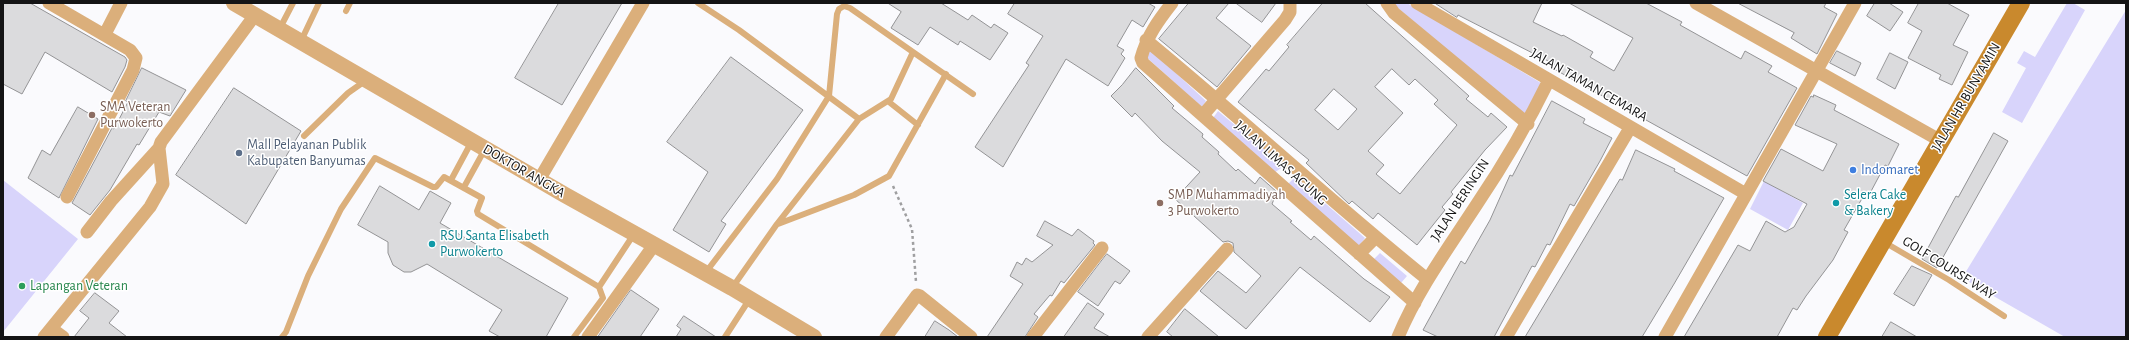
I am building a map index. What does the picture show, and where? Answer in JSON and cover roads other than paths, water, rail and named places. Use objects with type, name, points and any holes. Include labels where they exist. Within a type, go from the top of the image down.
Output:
[{"type":"main road","name":"JALAN HR BUNYAMIN","points":[[1827,337],[2021,3]]},
{"type":"street","points":[[49,3],[105,34],[130,50],[136,58],[133,70],[67,197]]},
{"type":"street","points":[[105,34],[121,3]]},
{"type":"street","name":"DOKTOR ANGKA","points":[[234,3],[280,28],[539,180],[732,288],[814,337]]},
{"type":"street","points":[[539,180],[643,3]]},
{"type":"street","name":"JALAN LIMAS AGUNG","points":[[1172,3],[1158,20],[1146,40],[1141,58],[1143,63],[1203,114],[1278,183],[1415,303]]},
{"type":"street","points":[[1203,114],[1286,20],[1290,12],[1290,3]]},
{"type":"street","points":[[1387,3],[1394,12],[1528,124]]},
{"type":"street","name":"JALAN TAMAN CEMARA","points":[[1417,3],[1746,194]]},
{"type":"street","points":[[1696,3],[1816,69],[1941,141]]},
{"type":"street","points":[[1665,337],[1816,69],[1855,3]]},
{"type":"street","points":[[87,232],[111,201],[159,148],[161,142],[255,15]]},
{"type":"street","name":"JALAN LIMAS AGUNG","points":[[1146,40],[1218,98],[1375,238],[1427,279]]},
{"type":"street","name":"JALAN BERINGIN","points":[[1403,335],[1415,303],[1427,279],[1528,124],[1549,80]]},
{"type":"street","points":[[1506,337],[1630,128]]},
{"type":"street","points":[[63,337],[48,333],[150,207],[160,191],[163,176],[159,148]]},
{"type":"street","points":[[1278,183],[1294,167]]},
{"type":"street","points":[[1359,254],[1375,238]]},
{"type":"street","points":[[588,337],[654,245]]},
{"type":"street","points":[[1033,337],[1102,248]]},
{"type":"street","points":[[1148,337],[1227,249]]},
{"type":"street","points":[[886,337],[917,295],[972,337]]},
{"type":"lane","points":[[280,28],[293,3]]},
{"type":"lane","points":[[301,41],[319,3]]},
{"type":"lane","points":[[346,11],[350,3]]},
{"type":"lane","points":[[698,3],[739,30],[859,119]]},
{"type":"lane","points":[[706,274],[778,179],[829,96],[837,14],[839,9],[844,6],[850,8],[973,94]]},
{"type":"lane","points":[[732,288],[776,224],[859,119],[888,102],[894,95],[913,52]]},
{"type":"lane","points":[[776,224],[854,195],[889,176],[946,74]]},
{"type":"lane","points":[[304,136],[348,93],[367,80]]},
{"type":"lane","points":[[888,102],[918,125]]},
{"type":"lane","points":[[451,180],[479,145]]},
{"type":"lane","points":[[464,187],[479,145]]},
{"type":"lane","points":[[282,337],[286,332],[308,276],[341,209],[373,159],[378,158],[433,187],[436,187],[444,177],[464,187],[482,198],[477,211],[478,214],[599,287],[603,298],[574,337]]},
{"type":"lane","points":[[599,287],[634,234]]},
{"type":"lane","name":"GOLF COURSE WAY","points":[[1882,241],[1949,280],[2004,316]]},
{"type":"lane","points":[[725,337],[750,299]]},
{"type":"place","name":"SMA Veteran Purwokerto","points":[[92,115]]},
{"type":"place","name":"Mall Pelayanan Publik Kabupaten Banyumas","points":[[239,153]]},
{"type":"place","name":"Indomaret","points":[[1853,170]]},
{"type":"place","name":"SMP Muhammadiyah 3 Purwokerto","points":[[1160,203]]},
{"type":"place","name":"Selera Cake & Bakery","points":[[1836,203]]},
{"type":"place","name":"RSU Santa Elisabeth Purwokerto","points":[[432,244]]},
{"type":"place","name":"Lapangan Veteran","points":[[22,286]]}]
